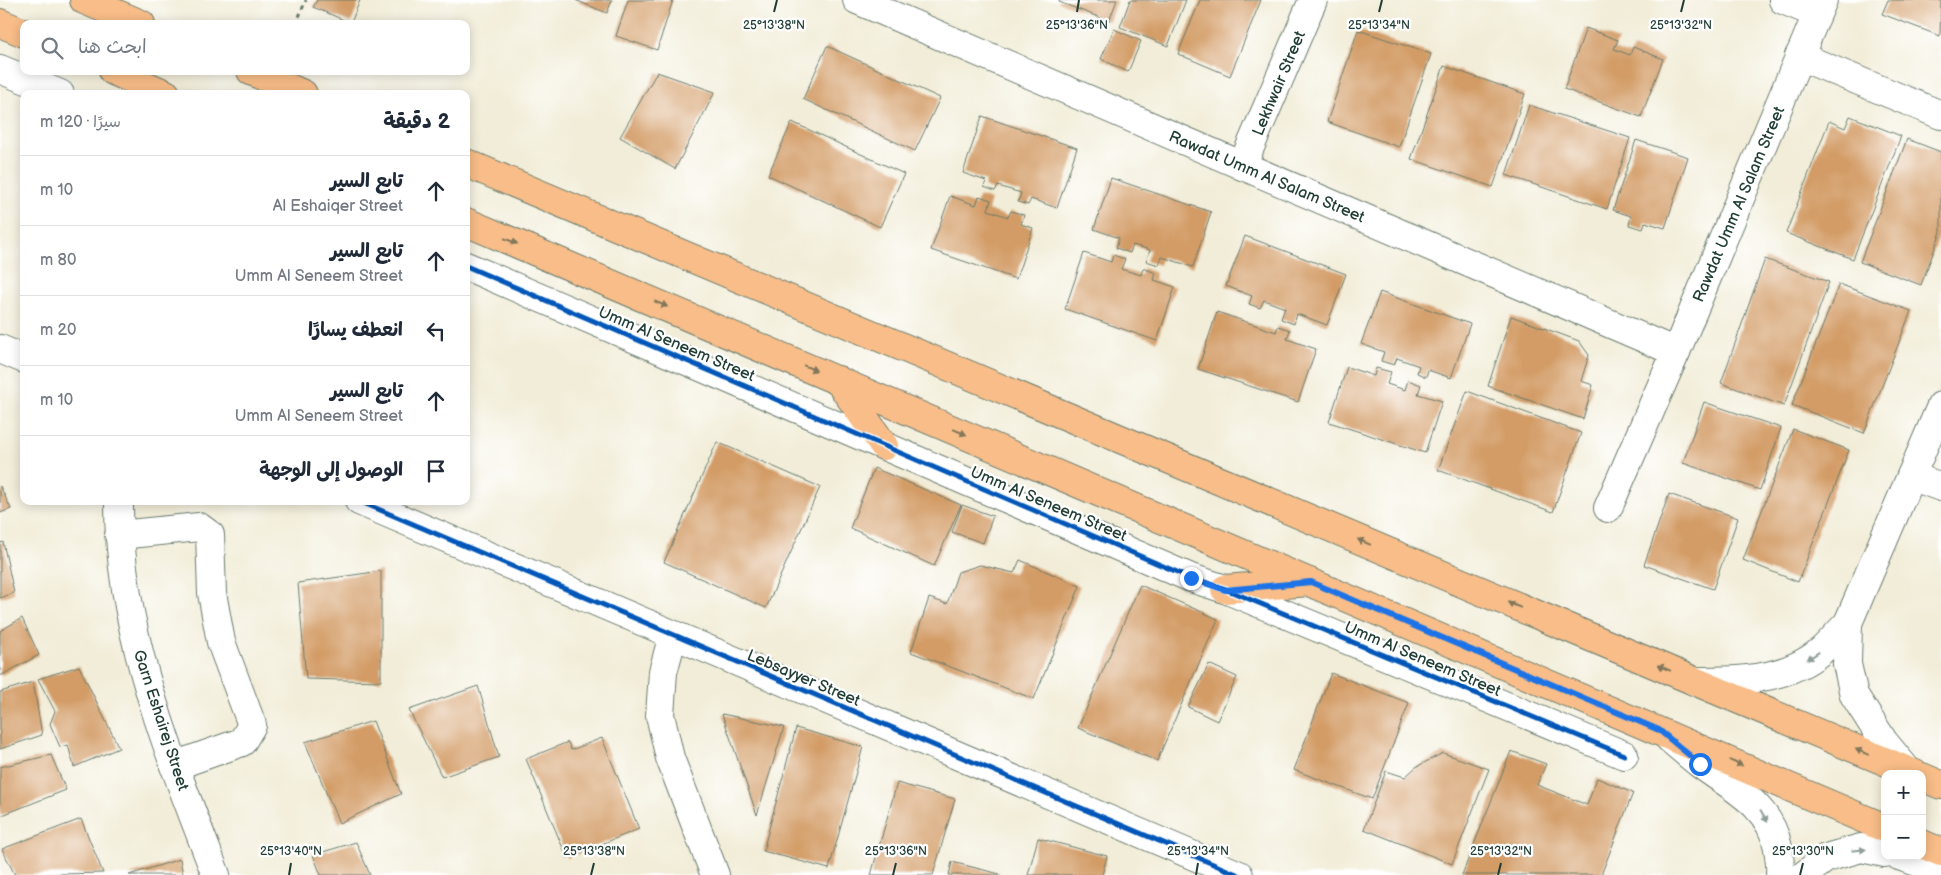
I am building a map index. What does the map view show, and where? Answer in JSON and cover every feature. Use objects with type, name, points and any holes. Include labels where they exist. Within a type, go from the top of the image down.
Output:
[{"type":"main road","points":[[98,3],[132,20]]},
{"type":"main road","points":[[0,23],[20,31]]},
{"type":"main road","points":[[122,75],[157,90]]},
{"type":"main road","points":[[259,75],[294,90]]},
{"type":"main road","points":[[470,164],[1905,770]]},
{"type":"main road","name":"Umm Al Seneem Street","points":[[471,226],[838,380],[1881,826]]},
{"type":"main road","points":[[838,380],[884,446]]},
{"type":"main road","points":[[1225,590],[1311,582]]},
{"type":"main road","points":[[1926,779],[1941,785]]},
{"type":"main road","points":[[1926,846],[1941,852]]},
{"type":"street","name":"Rawdat Umm Al Salam Street","points":[[857,0],[1676,352]]},
{"type":"street","name":"Lekhwair Street","points":[[1242,166],[1313,0]]},
{"type":"street","points":[[1783,0],[1820,7]]},
{"type":"street","name":"Rawdat Umm Al Salam Street","points":[[1608,508],[1676,352],[1820,7]]},
{"type":"street","points":[[1799,56],[1941,115]]},
{"type":"street","points":[[0,69],[50,90]]},
{"type":"street","name":"Umm Al Seneem Street","points":[[470,268],[1191,578],[1225,590],[1624,755]]},
{"type":"street","points":[[0,349],[20,357]]},
{"type":"street","points":[[1694,681],[1742,681],[1770,676],[1797,667],[1821,651],[1848,623],[1941,406]]},
{"type":"street","points":[[1911,476],[1941,487]]},
{"type":"street","name":"Garn Eshairej Street","points":[[119,505],[119,536],[139,658],[174,766],[216,875]]},
{"type":"street","name":"Lebsayyer Street","points":[[368,505],[1239,875]]},
{"type":"street","points":[[119,536],[199,527],[210,534],[212,593],[221,642],[252,725],[242,742],[174,766]]},
{"type":"street","points":[[1848,623],[1847,664],[1854,695],[1884,742],[1911,770]]},
{"type":"street","points":[[673,635],[663,672],[660,715],[670,758],[715,875]]},
{"type":"street","points":[[1659,730],[1700,764],[1739,789],[1761,810],[1776,836],[1781,867],[1780,875]]},
{"type":"street","points":[[1804,875],[1826,858],[1861,848],[1881,852]]},
{"type":"street","points":[[1911,860],[1941,870]]},
{"type":"path","points":[[298,20],[306,0]]},
{"type":"building","points":[[317,0],[360,0],[352,20],[344,20],[313,7]]},
{"type":"building","points":[[575,0],[612,0],[607,13]]},
{"type":"building","points":[[628,0],[673,0],[657,50],[616,36]]},
{"type":"building","points":[[1059,0],[1117,0],[1109,21],[1059,2]]},
{"type":"building","points":[[1130,0],[1186,0],[1168,46],[1120,27]]},
{"type":"building","points":[[1200,0],[1261,0],[1230,76],[1178,54]]},
{"type":"building","points":[[1888,0],[1941,0],[1940,36],[1882,14]]},
{"type":"building","points":[[1586,28],[1618,40],[1614,49],[1630,55],[1633,47],[1663,59],[1641,117],[1564,89]]},
{"type":"building","points":[[1114,29],[1141,41],[1128,72],[1101,59]]},
{"type":"building","points":[[1358,30],[1431,54],[1399,147],[1327,122]]},
{"type":"building","points":[[827,46],[940,98],[915,151],[803,99]]},
{"type":"building","points":[[1444,66],[1525,94],[1493,187],[1411,159]]},
{"type":"building","points":[[657,72],[715,92],[675,169],[620,137]]},
{"type":"building","points":[[1529,105],[1630,138],[1607,209],[1506,175]]},
{"type":"building","points":[[982,116],[1077,148],[1057,208],[1031,199],[1028,205],[1018,202],[1021,193],[998,186],[995,191],[984,187],[986,181],[963,173]]},
{"type":"building","points":[[1850,116],[1901,136],[1853,259],[1786,233],[1829,121],[1845,128]]},
{"type":"building","points":[[792,122],[904,174],[880,227],[768,175]]},
{"type":"building","points":[[1907,139],[1941,152],[1941,232],[1921,285],[1860,262]]},
{"type":"building","points":[[1636,140],[1688,157],[1665,228],[1645,222],[1643,229],[1629,225],[1631,216],[1613,210]]},
{"type":"building","points":[[1111,178],[1211,212],[1193,267],[1162,257],[1159,265],[1146,261],[1150,250],[1133,245],[1130,253],[1116,248],[1119,238],[1094,229]]},
{"type":"building","points":[[950,196],[976,205],[979,196],[991,200],[988,210],[1008,217],[1011,211],[1024,215],[1021,224],[1033,228],[1016,279],[931,250]]},
{"type":"building","points":[[1245,236],[1346,274],[1327,325],[1297,314],[1294,324],[1281,319],[1285,308],[1264,300],[1260,308],[1249,304],[1252,296],[1226,286]]},
{"type":"building","points":[[1084,253],[1111,262],[1113,255],[1125,259],[1121,269],[1141,275],[1143,268],[1156,273],[1154,280],[1175,287],[1157,341],[1065,309]]},
{"type":"building","points":[[1765,259],[1829,282],[1784,406],[1721,383]]},
{"type":"building","points":[[1839,284],[1911,311],[1864,433],[1792,405]]},
{"type":"building","points":[[1380,292],[1470,324],[1451,378],[1428,370],[1426,377],[1417,373],[1419,366],[1397,358],[1394,365],[1381,361],[1384,352],[1361,344]]},
{"type":"building","points":[[1217,312],[1276,332],[1278,326],[1290,330],[1287,339],[1316,349],[1298,402],[1198,369]]},
{"type":"building","points":[[1511,316],[1579,341],[1589,355],[1581,381],[1593,385],[1583,419],[1488,386]]},
{"type":"building","points":[[1347,367],[1374,376],[1376,368],[1391,372],[1387,384],[1405,390],[1408,380],[1421,385],[1418,394],[1442,401],[1425,453],[1329,422]]},
{"type":"building","points":[[1467,391],[1581,433],[1553,512],[1438,470]]},
{"type":"building","points":[[1704,402],[1781,428],[1760,490],[1683,463]]},
{"type":"building","points":[[1793,429],[1849,450],[1798,582],[1743,560]]},
{"type":"building","points":[[717,442],[820,487],[766,608],[664,562]]},
{"type":"building","points":[[874,468],[961,505],[934,566],[850,528]]},
{"type":"building","points":[[0,486],[11,509],[0,513]]},
{"type":"building","points":[[1669,494],[1738,518],[1713,589],[1644,565]]},
{"type":"building","points":[[962,505],[993,516],[983,543],[952,532]]},
{"type":"building","points":[[3,542],[14,593],[0,598],[0,543]]},
{"type":"building","points":[[1020,560],[1080,586],[1034,699],[911,652],[929,598],[947,604],[958,572],[980,565],[1014,573]]},
{"type":"building","points":[[381,571],[381,681],[306,679],[298,583]]},
{"type":"building","points":[[1140,585],[1218,619],[1157,761],[1078,728]]},
{"type":"building","points":[[22,618],[39,655],[0,676],[0,631]]},
{"type":"building","points":[[1209,664],[1237,677],[1217,721],[1188,707]]},
{"type":"building","points":[[79,666],[119,748],[74,767],[68,745],[60,747],[50,724],[55,711],[38,679]]},
{"type":"building","points":[[1331,673],[1409,703],[1372,799],[1294,770]]},
{"type":"building","points":[[33,682],[42,735],[0,749],[0,692]]},
{"type":"building","points":[[478,686],[499,757],[442,777],[409,710]]},
{"type":"building","points":[[722,714],[784,727],[757,815]]},
{"type":"building","points":[[373,721],[401,794],[339,823],[305,742]]},
{"type":"building","points":[[796,728],[863,747],[829,869],[763,851]]},
{"type":"building","points":[[602,738],[639,829],[567,858],[526,759],[568,742],[571,750]]},
{"type":"building","points":[[1511,751],[1546,764],[1537,785],[1587,805],[1597,778],[1633,793],[1601,875],[1462,875]]},
{"type":"building","points":[[1443,753],[1489,769],[1452,864],[1364,829],[1386,771],[1405,777],[1416,767]]},
{"type":"building","points":[[51,755],[66,790],[0,816],[0,767]]},
{"type":"building","points":[[897,783],[955,799],[933,875],[871,875]]},
{"type":"building","points":[[81,819],[103,873],[15,875],[2,849]]},
{"type":"building","points":[[1038,838],[1107,856],[1102,875],[1028,875]]},
{"type":"building","points":[[356,842],[370,875],[321,875],[313,855]]},
{"type":"building","points":[[180,859],[183,875],[129,875]]},
{"type":"building","points":[[952,862],[1000,874],[1000,875],[949,875]]},
{"type":"cycle path","points":[[470,268],[1191,578],[1225,589],[1624,755]]},
{"type":"cycle path","points":[[368,505],[1239,875]]},
{"type":"route","points":[[1191,578],[1225,590],[1311,582],[1659,730],[1700,764]]}]
